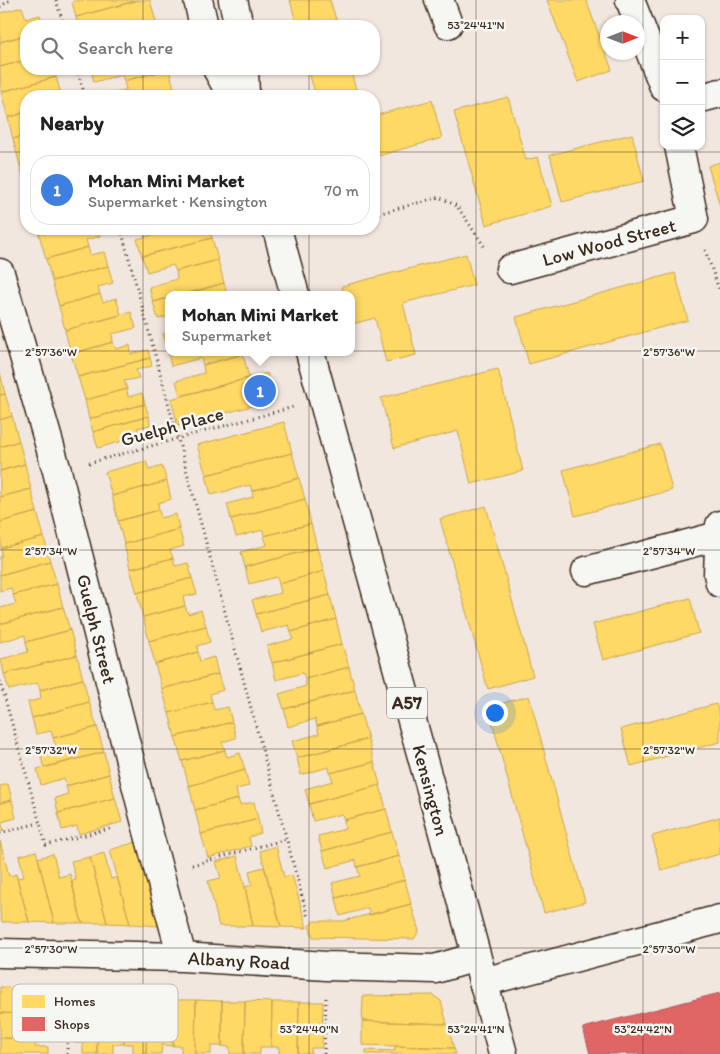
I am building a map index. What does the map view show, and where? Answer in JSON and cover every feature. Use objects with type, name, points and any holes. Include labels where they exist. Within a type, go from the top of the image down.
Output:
[{"type":"street","points":[[198,0],[203,20]]},
{"type":"street","points":[[233,0],[237,20]]},
{"type":"street","points":[[630,0],[660,77]]},
{"type":"street","points":[[220,75],[229,90]]},
{"type":"street","points":[[244,75],[245,90]]},
{"type":"street","points":[[705,97],[720,93]]},
{"type":"street","name":"Low Wood Street","points":[[510,269],[694,219],[680,150]]},
{"type":"street","points":[[279,235],[293,291]]},
{"type":"street","name":"Guelph Street","points":[[0,273],[57,471],[145,820],[182,957]]},
{"type":"street","name":"Kensington","points":[[311,356],[503,1054]]},
{"type":"street","points":[[586,571],[719,531],[718,574],[720,583]]},
{"type":"street","name":"Albany Road","points":[[0,953],[182,957],[327,966],[479,969],[720,920]]},
{"type":"path","points":[[0,7],[10,0]]},
{"type":"path","points":[[56,0],[62,20]]},
{"type":"path","points":[[79,75],[83,90]]},
{"type":"path","points":[[380,213],[440,197],[458,206],[497,264],[510,269]]},
{"type":"path","points":[[694,219],[720,292]]},
{"type":"path","points":[[123,235],[308,918]]},
{"type":"path","name":"Guelph Place","points":[[57,471],[322,398]]},
{"type":"path","points":[[0,681],[46,845],[145,820]]},
{"type":"path","points":[[0,833],[39,823]]},
{"type":"path","points":[[160,873],[287,839]]},
{"type":"path","points":[[69,954],[69,984]]},
{"type":"path","points":[[324,1054],[327,966]]},
{"type":"building: Homes","points":[[79,0],[139,0],[76,17],[72,2]]},
{"type":"building: Homes","points":[[139,0],[150,0],[155,20],[77,20],[76,17]]},
{"type":"building: Homes","points":[[290,0],[330,0],[336,20],[295,20]]},
{"type":"building: Homes","points":[[547,0],[586,0],[600,38],[600,60],[608,60],[612,70],[578,82]]},
{"type":"building: Homes","points":[[22,7],[26,19],[40,15],[41,20],[20,20],[20,37],[0,42],[0,13]]},
{"type":"building: Homes","points":[[20,37],[20,62],[0,67],[0,42]]},
{"type":"building: Homes","points":[[20,62],[20,75],[56,75],[56,77],[1,92],[0,67]]},
{"type":"building: Homes","points":[[92,75],[122,75],[94,82]]},
{"type":"building: Homes","points":[[122,75],[146,75],[124,81]]},
{"type":"building: Homes","points":[[146,75],[171,75],[174,90],[126,90],[124,81]]},
{"type":"building: Homes","points":[[310,75],[352,75],[356,90],[314,90]]},
{"type":"building: Homes","points":[[56,77],[60,90],[20,90],[20,114],[8,118],[1,92]]},
{"type":"building: Homes","points":[[508,97],[526,160],[538,157],[552,206],[486,225],[454,112]]},
{"type":"building: Homes","points":[[432,100],[442,138],[380,155],[380,114]]},
{"type":"building: Homes","points":[[20,114],[20,137],[13,139],[8,118]]},
{"type":"building: Homes","points":[[632,134],[644,181],[562,202],[550,155]]},
{"type":"building: Homes","points":[[20,137],[20,165],[13,139]]},
{"type":"building: Homes","points":[[720,162],[720,206],[708,166]]},
{"type":"building: Homes","points":[[39,235],[100,235],[86,240],[88,247],[46,259]]},
{"type":"building: Homes","points":[[152,235],[211,235],[212,238],[142,256],[137,239]]},
{"type":"building: Homes","points":[[212,238],[218,260],[176,271],[173,265],[147,272],[142,256]]},
{"type":"building: Homes","points":[[88,247],[90,255],[104,252],[108,266],[52,281],[46,259]]},
{"type":"building: Homes","points":[[466,254],[474,285],[403,303],[416,355],[386,362],[375,318],[355,323],[355,291],[343,291],[342,286]]},
{"type":"building: Homes","points":[[218,260],[224,283],[196,291],[165,291],[165,299],[153,302],[149,287],[177,279],[176,271]]},
{"type":"building: Homes","points":[[108,266],[113,283],[98,287],[100,294],[59,306],[52,281]]},
{"type":"building: Homes","points":[[675,273],[688,320],[529,364],[516,317]]},
{"type":"building: Homes","points":[[224,283],[226,291],[196,291]]},
{"type":"building: Homes","points":[[100,294],[103,302],[116,298],[121,315],[65,330],[59,306]]},
{"type":"building: Homes","points":[[165,299],[165,317],[158,319],[153,302]]},
{"type":"building: Homes","points":[[131,312],[136,328],[112,334],[113,342],[71,354],[65,330]]},
{"type":"building: Homes","points":[[113,342],[116,349],[130,345],[131,354],[148,350],[150,358],[78,377],[71,354]]},
{"type":"building: Homes","points":[[169,356],[236,356],[203,365],[201,358],[171,366]]},
{"type":"building: Homes","points":[[236,356],[244,356],[249,378],[180,396],[176,381],[204,373],[203,365]]},
{"type":"building: Homes","points":[[150,358],[152,366],[136,370],[139,378],[124,381],[127,389],[85,400],[78,377]]},
{"type":"building: Homes","points":[[498,369],[523,471],[471,484],[458,431],[394,448],[381,398]]},
{"type":"building: Homes","points":[[0,372],[5,394],[0,395]]},
{"type":"building: Homes","points":[[267,373],[274,400],[178,426],[171,399]]},
{"type":"building: Homes","points":[[127,389],[128,397],[142,393],[145,404],[89,419],[85,400]]},
{"type":"building: Homes","points":[[5,394],[12,416],[0,420],[0,395]]},
{"type":"building: Homes","points":[[145,404],[149,416],[93,432],[89,419]]},
{"type":"building: Homes","points":[[12,416],[19,441],[0,447],[0,420]]},
{"type":"building: Homes","points":[[149,416],[150,425],[137,428],[140,436],[98,448],[93,432]]},
{"type":"building: Homes","points":[[284,422],[292,453],[206,475],[197,445]]},
{"type":"building: Homes","points":[[19,441],[25,464],[0,471],[0,447]]},
{"type":"building: Homes","points":[[660,444],[672,490],[575,516],[563,470]]},
{"type":"building: Homes","points":[[292,453],[299,478],[252,491],[250,485],[211,495],[206,475]]},
{"type":"building: Homes","points":[[146,461],[149,470],[162,466],[167,481],[112,496],[105,472]]},
{"type":"building: Homes","points":[[25,464],[31,489],[0,497],[0,471]]},
{"type":"building: Homes","points":[[299,478],[305,499],[231,519],[227,504],[253,497],[252,491]]},
{"type":"building: Homes","points":[[167,481],[171,499],[158,503],[159,510],[118,521],[112,496]]},
{"type":"building: Homes","points":[[31,489],[37,512],[0,522],[0,497]]},
{"type":"building: Homes","points":[[305,499],[311,524],[264,536],[263,530],[236,537],[231,519]]},
{"type":"building: Homes","points":[[486,506],[533,676],[488,689],[440,519]]},
{"type":"building: Homes","points":[[159,510],[161,518],[176,514],[179,529],[124,544],[118,521]]},
{"type":"building: Homes","points":[[37,512],[44,537],[1,548],[0,522]]},
{"type":"building: Homes","points":[[311,524],[317,548],[245,567],[241,552],[267,545],[264,536]]},
{"type":"building: Homes","points":[[179,529],[184,546],[170,550],[173,558],[130,569],[124,544]]},
{"type":"building: Homes","points":[[44,537],[50,561],[0,575],[1,548]]},
{"type":"building: Homes","points":[[317,548],[324,571],[279,584],[277,577],[249,584],[245,567]]},
{"type":"building: Homes","points":[[173,558],[175,566],[188,563],[192,578],[137,593],[130,569]]},
{"type":"building: Homes","points":[[50,561],[57,584],[13,595],[11,588],[0,591],[0,575]]},
{"type":"building: Homes","points":[[324,571],[330,595],[256,614],[252,600],[281,593],[279,584]]},
{"type":"building: Homes","points":[[192,578],[197,594],[183,597],[185,606],[143,617],[137,593]]},
{"type":"building: Homes","points":[[57,584],[63,607],[0,624],[0,608],[16,604],[13,595]]},
{"type":"building: Homes","points":[[330,595],[336,619],[291,632],[289,625],[261,632],[256,614]]},
{"type":"building: Homes","points":[[690,598],[699,633],[603,660],[593,624]]},
{"type":"building: Homes","points":[[185,606],[188,614],[201,610],[206,626],[149,641],[143,617]]},
{"type":"building: Homes","points":[[63,607],[70,630],[26,642],[25,635],[0,642],[0,624]]},
{"type":"building: Homes","points":[[336,619],[342,644],[272,663],[267,646],[293,639],[291,632]]},
{"type":"building: Homes","points":[[206,626],[210,642],[197,646],[198,652],[155,664],[149,641]]},
{"type":"building: Homes","points":[[70,630],[77,655],[4,674],[1,659],[28,652],[26,642]]},
{"type":"building: Homes","points":[[342,644],[349,667],[305,679],[303,673],[276,680],[272,663]]},
{"type":"building: Homes","points":[[198,652],[200,661],[214,657],[218,674],[162,689],[155,664]]},
{"type":"building: Homes","points":[[77,655],[83,679],[40,690],[38,683],[9,690],[4,674]]},
{"type":"building: Homes","points":[[349,667],[355,690],[284,709],[279,694],[306,686],[305,679]]},
{"type":"building: Homes","points":[[218,674],[223,690],[210,694],[212,702],[169,713],[162,689]]},
{"type":"building: Homes","points":[[83,679],[89,702],[32,718],[28,702],[41,699],[40,690]]},
{"type":"building: Homes","points":[[355,690],[361,714],[317,726],[315,719],[288,727],[284,709]]},
{"type":"building: Homes","points":[[529,696],[585,902],[544,913],[488,707]]},
{"type":"building: Homes","points":[[89,702],[97,727],[53,738],[51,731],[36,734],[32,718]]},
{"type":"building: Homes","points":[[212,702],[214,710],[228,707],[232,722],[175,737],[169,713]]},
{"type":"building: Homes","points":[[716,704],[720,717],[720,742],[631,766],[621,729]]},
{"type":"building: Homes","points":[[361,714],[368,739],[297,758],[292,741],[319,734],[317,726]]},
{"type":"building: Homes","points":[[232,722],[236,738],[222,742],[225,750],[182,761],[175,737]]},
{"type":"building: Homes","points":[[97,727],[104,752],[44,768],[39,750],[56,746],[53,738]]},
{"type":"building: Homes","points":[[368,739],[374,762],[330,773],[329,767],[301,775],[297,758]]},
{"type":"building: Homes","points":[[225,750],[227,757],[240,753],[245,770],[189,786],[182,761]]},
{"type":"building: Homes","points":[[104,752],[109,774],[66,786],[64,778],[41,785],[37,769]]},
{"type":"building: Homes","points":[[374,762],[380,785],[309,804],[305,789],[333,781],[330,773]]},
{"type":"building: Homes","points":[[245,770],[249,786],[236,789],[238,799],[195,810],[189,786]]},
{"type":"building: Homes","points":[[109,774],[115,798],[58,813],[55,798],[68,794],[66,786]]},
{"type":"building: Homes","points":[[8,784],[12,800],[0,803],[0,786]]},
{"type":"building: Homes","points":[[380,785],[386,809],[344,820],[342,814],[313,821],[309,804]]},
{"type":"building: Homes","points":[[115,798],[122,822],[79,834],[77,826],[62,830],[58,813]]},
{"type":"building: Homes","points":[[238,799],[240,805],[254,802],[258,819],[201,834],[195,810]]},
{"type":"building: Homes","points":[[12,800],[16,818],[1,822],[4,830],[0,831],[0,803]]},
{"type":"building: Homes","points":[[386,809],[392,832],[322,851],[318,836],[345,829],[344,820]]},
{"type":"building: Homes","points":[[720,817],[720,854],[661,870],[652,836]]},
{"type":"building: Homes","points":[[258,819],[261,833],[249,837],[251,846],[208,858],[201,834]]},
{"type":"building: Homes","points":[[392,832],[399,856],[357,867],[356,860],[327,868],[322,851]]},
{"type":"building: Homes","points":[[0,841],[9,876],[16,874],[29,922],[2,922],[0,913]]},
{"type":"building: Homes","points":[[136,842],[159,926],[130,924],[110,850]]},
{"type":"building: Homes","points":[[276,846],[284,877],[292,875],[307,928],[281,927],[260,851]]},
{"type":"building: Homes","points":[[36,851],[54,923],[29,922],[17,878],[24,877],[19,856]]},
{"type":"building: Homes","points":[[104,853],[111,879],[117,877],[130,924],[107,923],[90,857]]},
{"type":"building: Homes","points":[[53,854],[59,877],[70,874],[82,923],[54,923],[38,858]]},
{"type":"building: Homes","points":[[237,856],[253,926],[219,926],[208,881],[221,878],[216,862]]},
{"type":"building: Homes","points":[[399,856],[405,880],[336,898],[332,883],[360,876],[357,867]]},
{"type":"building: Homes","points":[[90,857],[107,923],[82,923],[71,881],[76,880],[71,861]]},
{"type":"building: Homes","points":[[264,867],[281,927],[253,926],[245,887],[252,885],[249,871]]},
{"type":"building: Homes","points":[[405,880],[411,904],[370,915],[368,908],[340,916],[336,898]]},
{"type":"building: Homes","points":[[411,904],[419,931],[414,939],[313,937],[309,926],[314,921],[343,921]]},
{"type":"building: Homes","points":[[0,987],[12,987],[12,1013],[0,1013]]},
{"type":"building: Homes","points":[[433,995],[441,1001],[447,1024],[362,1021],[363,996]]},
{"type":"building: Homes","points":[[178,1000],[196,1000],[195,1054],[181,1054],[181,1046],[173,1046],[173,1042],[178,1042]]},
{"type":"building: Homes","points":[[196,1000],[222,1001],[222,1046],[211,1046],[211,1054],[195,1054]]},
{"type":"building: Homes","points":[[222,1001],[245,1001],[244,1054],[230,1054],[230,1047],[222,1046]]},
{"type":"building: Homes","points":[[245,1001],[272,1002],[271,1047],[260,1047],[260,1054],[244,1054]]},
{"type":"building: Homes","points":[[272,1002],[299,1002],[298,1054],[279,1054],[279,1047],[271,1047]]},
{"type":"building: Homes","points":[[299,1002],[323,1002],[322,1048],[311,1048],[311,1054],[298,1054]]},
{"type":"building: Homes","points":[[0,1013],[12,1013],[12,1038],[0,1038]]},
{"type":"building: Homes","points":[[362,1021],[447,1024],[454,1048],[362,1045]]},
{"type":"building: Homes","points":[[0,1038],[12,1038],[12,1042],[35,1042],[35,1047],[48,1047],[48,1054],[0,1054]]},
{"type":"building: Homes","points":[[97,1042],[97,1054],[83,1054],[83,1043],[75,1043]]},
{"type":"building: Homes","points":[[97,1042],[124,1042],[124,1044],[113,1044],[113,1054],[97,1054]]},
{"type":"building: Homes","points":[[124,1042],[146,1042],[146,1054],[133,1054],[133,1044],[124,1044]]},
{"type":"building: Homes","points":[[146,1042],[173,1042],[173,1046],[162,1045],[161,1054],[146,1054]]},
{"type":"building: Homes","points":[[395,1046],[454,1048],[456,1054],[366,1054],[366,1050],[395,1051]]},
{"type":"building: Shops","points":[[720,993],[720,1054],[590,1054],[583,1028]]},
{"type":"place","name":"Mohan Mini Market","points":[[260,391]]}]
